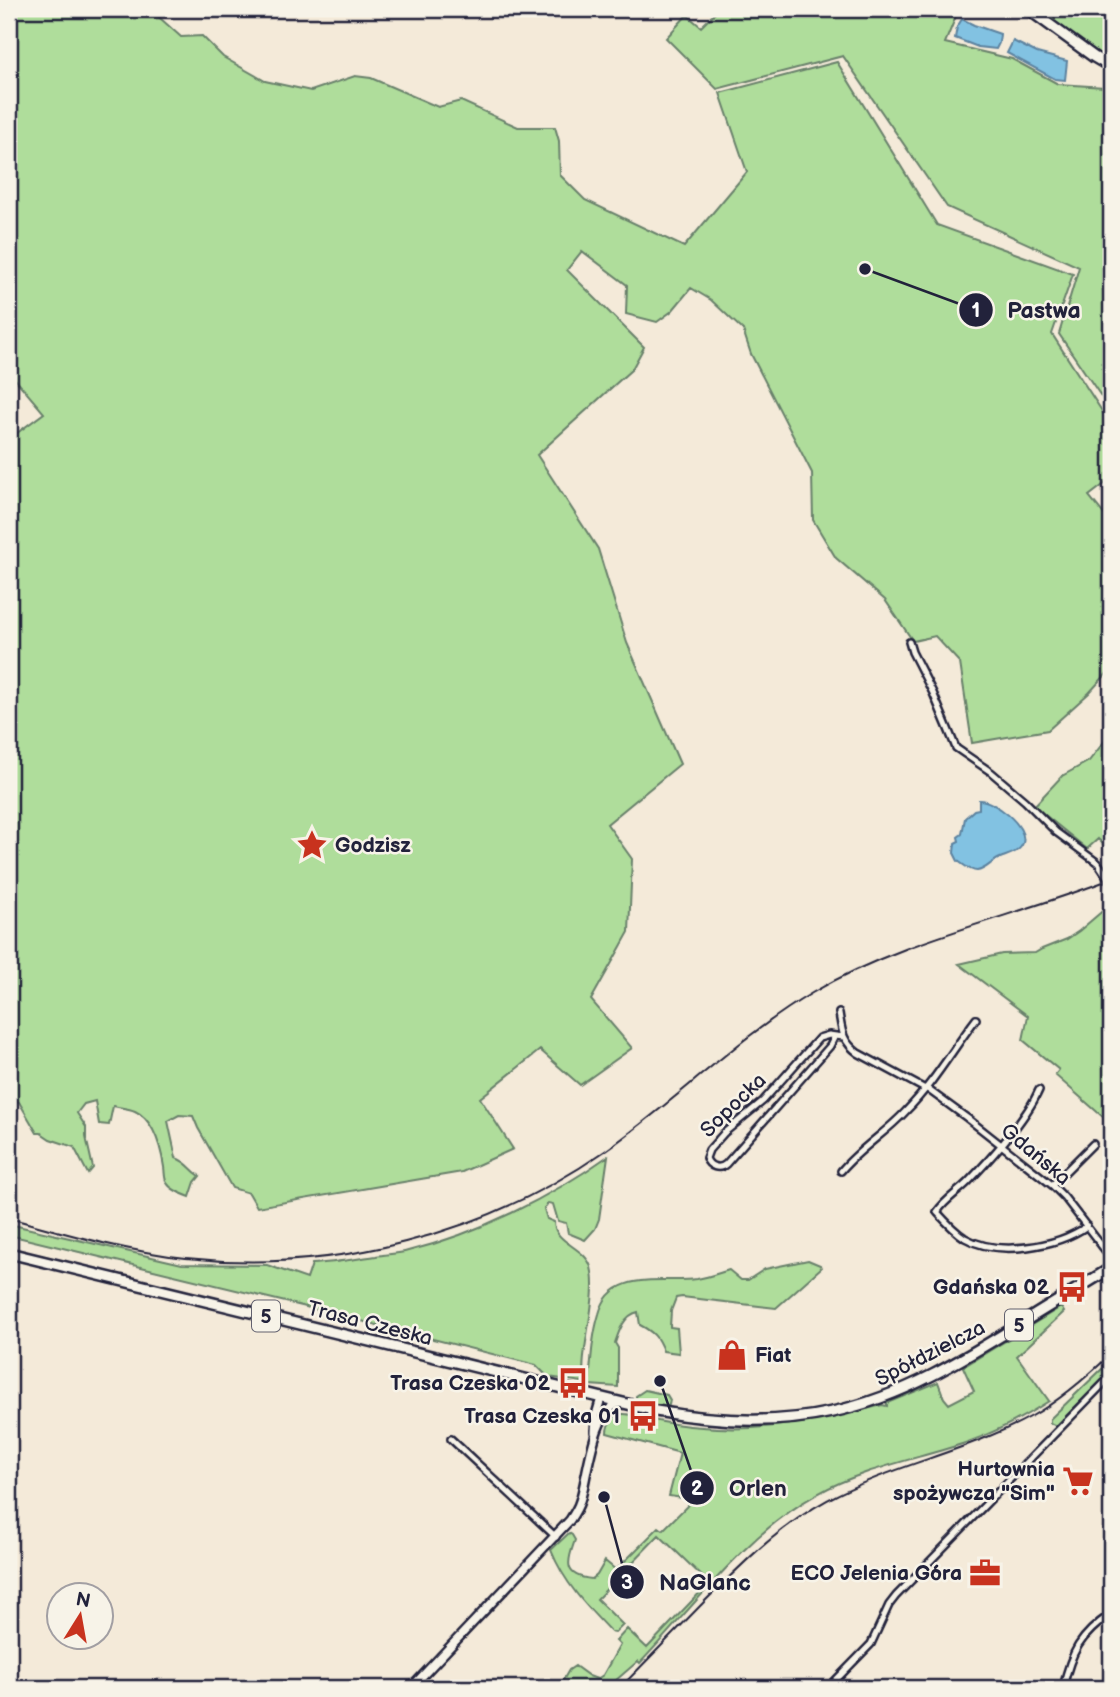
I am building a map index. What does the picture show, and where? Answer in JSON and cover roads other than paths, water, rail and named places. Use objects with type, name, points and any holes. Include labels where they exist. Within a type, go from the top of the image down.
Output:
[{"type":"main road","points":[[1028,9],[1111,67]]},
{"type":"main road","name":"Trasa Czeska","points":[[9,1253],[601,1398]]},
{"type":"main road","name":"Spółdzielcza","points":[[601,1398],[685,1415],[734,1419],[791,1418],[851,1407],[900,1391],[932,1376],[1111,1268]]},
{"type":"street","points":[[909,642],[956,748],[991,772],[1056,832],[1098,863],[1110,882]]},
{"type":"street","points":[[835,1036],[843,1037],[839,1013]]},
{"type":"street","points":[[841,1171],[905,1112],[976,1019]]},
{"type":"street","name":"Sopocka","points":[[835,1036],[831,1046],[726,1164],[720,1167],[709,1164],[707,1152],[724,1133],[763,1101],[819,1038],[835,1036]]},
{"type":"street","name":"Gdańska","points":[[843,1037],[858,1053],[925,1089],[1052,1185],[1111,1258]]},
{"type":"street","points":[[1039,1090],[1034,1102],[1001,1145],[937,1212],[967,1239],[1010,1248],[1035,1246],[1087,1226]]},
{"type":"street","points":[[1052,1185],[1093,1144]]},
{"type":"street","points":[[828,1688],[871,1644],[896,1596],[1111,1376]]},
{"type":"street","points":[[601,1398],[605,1404],[603,1419]]},
{"type":"street","points":[[411,1688],[570,1520],[579,1504],[601,1398]]},
{"type":"street","points":[[595,1436],[612,1406],[622,1403]]},
{"type":"street","points":[[451,1439],[556,1537]]},
{"type":"street","points":[[1063,1688],[1072,1657],[1081,1641],[1090,1630],[1111,1614]]},
{"type":"water","points":[[962,19],[1000,34],[996,49],[978,47],[955,38]]},
{"type":"water","points":[[1013,41],[1037,53],[1067,61],[1065,80],[1055,79],[1007,53]]},
{"type":"water","points":[[979,800],[993,804],[1009,815],[1020,829],[1023,843],[1015,852],[977,871],[958,861],[954,853],[965,818],[979,809]]},
{"type":"railway","points":[[9,1218],[141,1251],[186,1258],[241,1261],[296,1260],[351,1253],[405,1242],[458,1226],[559,1180],[605,1151],[758,1030],[812,993],[847,974],[921,943],[1111,879]]},
{"type":"railway","points":[[620,1688],[747,1560],[810,1510],[877,1477],[1007,1429],[1054,1402],[1111,1354]]},
{"type":"place","name":"Pastwa","points":[[865,269]]},
{"type":"place","name":"Godzisz","points":[[312,845]]},
{"type":"place","name":"Gdańska 02","points":[[1072,1287]]},
{"type":"place","name":"Fiat","points":[[732,1355]]},
{"type":"place","name":"Orlen","points":[[660,1381]]},
{"type":"place","name":"Trasa Czeska 02","points":[[573,1383]]},
{"type":"place","name":"Trasa Czeska 01","points":[[643,1416]]},
{"type":"place","name":"Hurtownia spożywcza \"Sim\"","points":[[1078,1481]]},
{"type":"place","name":"NaGlanc","points":[[604,1497]]},
{"type":"place","name":"ECO Jelenia Góra","points":[[985,1573]]}]
